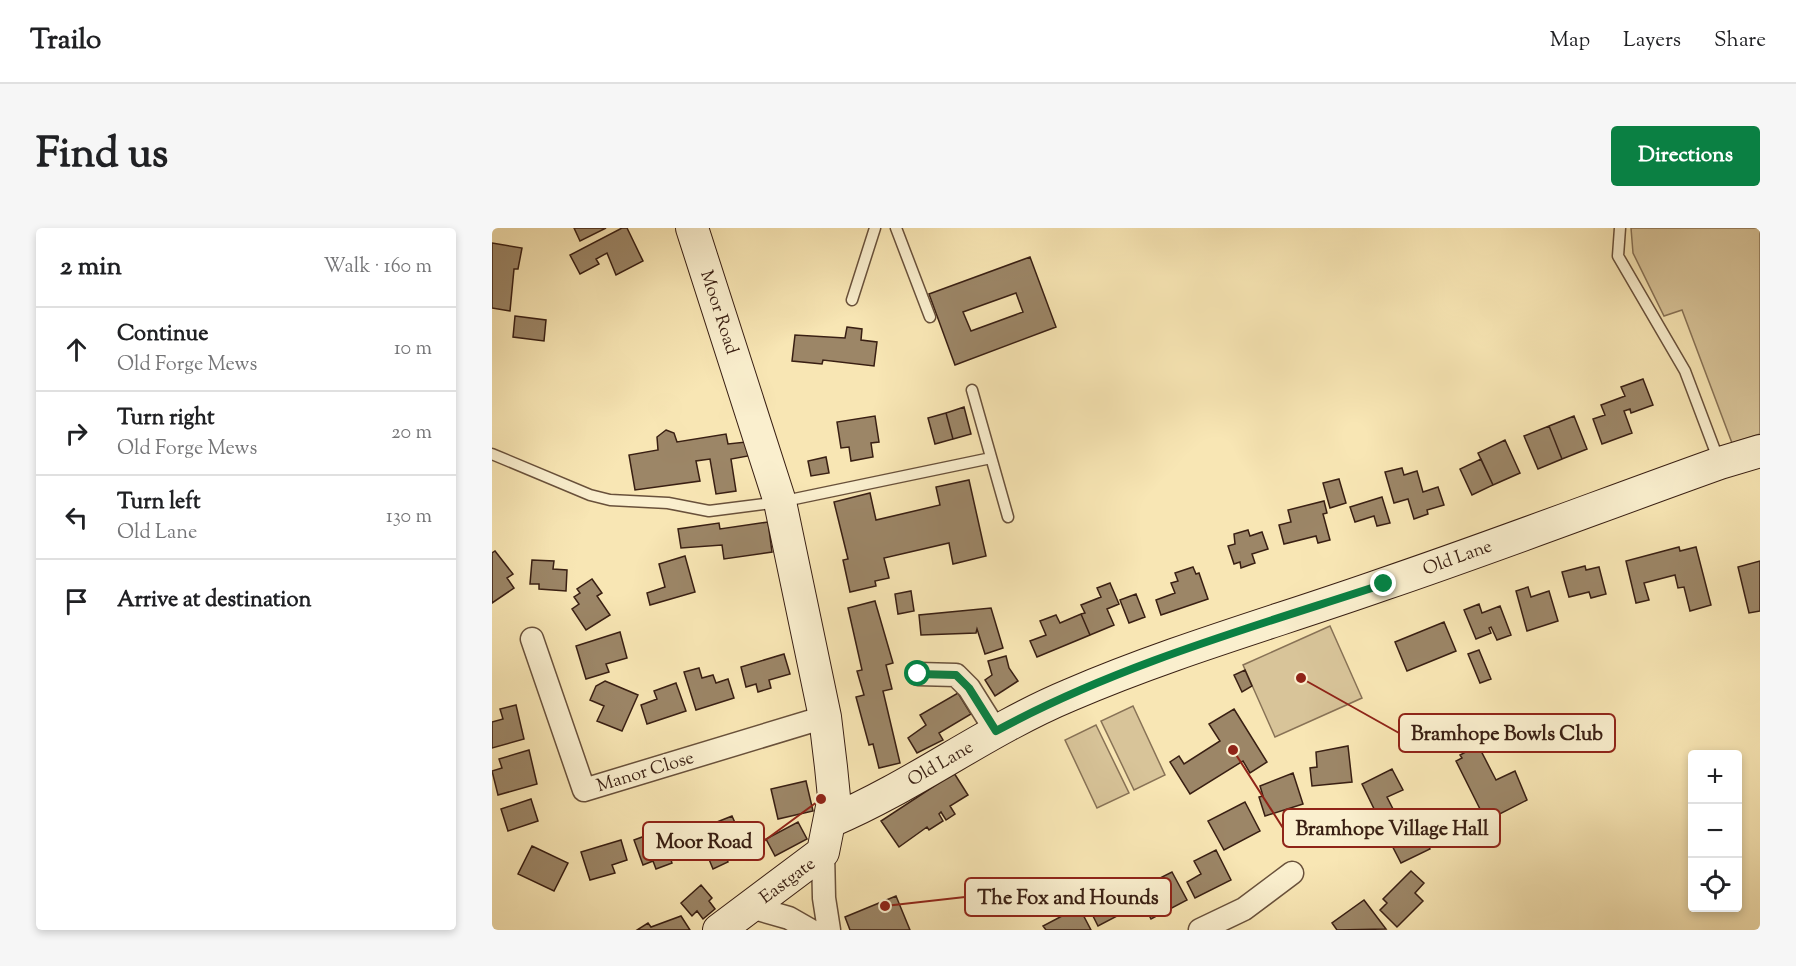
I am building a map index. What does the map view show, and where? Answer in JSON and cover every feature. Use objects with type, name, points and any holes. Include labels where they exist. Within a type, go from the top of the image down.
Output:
[{"type":"street","name":"Moor Road","points":[[692,228],[780,502],[825,717],[834,797],[823,852]]},
{"type":"street","name":"Old Lane","points":[[831,821],[862,808],[996,731],[1067,696],[1108,679],[1384,584],[1720,463],[1760,451]]},
{"type":"street","name":"Manor Close","points":[[532,639],[584,790],[825,717]]},
{"type":"street","points":[[918,674],[956,675],[969,688],[996,731]]},
{"type":"street","points":[[823,852],[824,897],[829,930]]},
{"type":"street","name":"Eastgate","points":[[719,930],[823,852]]},
{"type":"street","points":[[1200,930],[1244,909],[1292,873]]},
{"type":"street","name":"Eastgate","points":[[751,907],[789,918],[810,930]]},
{"type":"lane","points":[[852,300],[875,228]]},
{"type":"lane","points":[[896,228],[930,317]]},
{"type":"lane","points":[[1620,228],[1618,255],[1685,371],[1720,463]]},
{"type":"lane","points":[[972,390],[1008,517]]},
{"type":"lane","points":[[492,454],[590,495],[610,500],[668,503],[709,511],[780,502],[991,459]]},
{"type":"shaded area","points":[[1631,228],[1760,228],[1760,434],[1732,443],[1682,310],[1664,316],[1633,253]]},
{"type":"shaded area","points":[[1330,626],[1362,698],[1275,737],[1243,665]]},
{"type":"shaded area","points":[[1133,706],[1165,775],[1134,790],[1101,721]]},
{"type":"shaded area","points":[[1096,725],[1129,793],[1097,808],[1065,740]]},
{"type":"building","points":[[574,228],[606,228],[580,241]]},
{"type":"building","points":[[622,228],[627,228],[643,261],[616,275],[607,253],[596,259],[599,264],[580,274],[570,255]]},
{"type":"building","points":[[492,243],[522,248],[518,269],[514,269],[510,311],[492,308]]},
{"type":"building","points":[[1030,257],[1056,327],[955,365],[929,294]],"holes":[[[1016,293],[1023,312],[971,331],[963,312]]]},
{"type":"building","points":[[515,316],[546,320],[544,341],[513,337]]},
{"type":"building","points":[[847,327],[862,329],[861,340],[877,342],[874,366],[823,360],[822,364],[792,361],[795,335],[845,338]]},
{"type":"building","points":[[1643,379],[1653,405],[1631,413],[1630,409],[1624,411],[1632,433],[1602,444],[1593,419],[1605,415],[1601,405],[1625,396],[1621,387]]},
{"type":"building","points":[[964,407],[971,434],[953,439],[946,413]]},
{"type":"building","points":[[946,413],[953,439],[935,444],[928,418]]},
{"type":"building","points":[[875,416],[879,442],[871,443],[873,457],[851,461],[849,447],[841,448],[837,422]]},
{"type":"building","points":[[1574,416],[1587,449],[1562,459],[1549,426]]},
{"type":"building","points":[[1549,426],[1562,459],[1538,469],[1524,436]]},
{"type":"building","points":[[666,430],[674,433],[677,442],[726,434],[728,444],[746,442],[748,456],[731,459],[736,491],[716,494],[710,459],[696,461],[700,481],[635,490],[629,455],[658,450],[657,437]]},
{"type":"building","points":[[1505,440],[1520,473],[1493,485],[1478,453]]},
{"type":"building","points":[[826,457],[829,473],[811,476],[808,461]]},
{"type":"building","points":[[1481,459],[1493,485],[1472,495],[1460,469]]},
{"type":"building","points":[[1402,468],[1404,475],[1417,471],[1423,492],[1438,487],[1444,505],[1427,510],[1428,514],[1414,519],[1408,499],[1394,503],[1385,472]]},
{"type":"building","points":[[1339,479],[1346,503],[1330,508],[1323,483]]},
{"type":"building","points":[[969,480],[986,556],[953,564],[949,543],[884,558],[889,578],[875,581],[876,586],[850,592],[843,560],[848,559],[834,502],[870,493],[876,520],[940,505],[936,487]]},
{"type":"building","points":[[1382,497],[1390,523],[1377,526],[1374,516],[1355,522],[1350,507]]},
{"type":"building","points":[[1324,501],[1327,513],[1323,514],[1330,540],[1318,543],[1316,536],[1284,544],[1279,525],[1291,522],[1288,510]]},
{"type":"building","points":[[768,522],[772,552],[724,559],[722,545],[681,548],[678,529],[719,523],[720,529]]},
{"type":"building","points":[[1248,530],[1250,536],[1262,532],[1268,549],[1252,554],[1255,563],[1241,568],[1240,562],[1234,564],[1228,546],[1235,544],[1234,534]]},
{"type":"building","points":[[1679,547],[1680,551],[1696,547],[1711,605],[1690,611],[1684,587],[1678,588],[1675,575],[1644,583],[1649,600],[1636,603],[1626,561]]},
{"type":"building","points":[[495,551],[513,574],[507,578],[514,588],[492,603],[492,553]]},
{"type":"building","points":[[685,556],[695,592],[650,605],[647,593],[665,587],[659,564]]},
{"type":"building","points":[[532,560],[554,561],[553,569],[567,570],[566,591],[539,589],[539,584],[530,584]]},
{"type":"building","points":[[1760,561],[1760,611],[1749,613],[1738,567]]},
{"type":"building","points":[[1585,566],[1586,570],[1599,567],[1606,594],[1591,598],[1589,592],[1569,597],[1562,572]]},
{"type":"building","points":[[1193,567],[1196,574],[1199,573],[1208,599],[1161,615],[1156,600],[1175,593],[1171,583],[1178,581],[1175,573]]},
{"type":"building","points":[[592,579],[602,593],[597,596],[610,615],[586,630],[572,609],[579,604],[574,597],[580,593],[577,589]]},
{"type":"building","points":[[1110,583],[1119,604],[1107,609],[1114,625],[1090,635],[1081,614],[1085,613],[1081,605],[1101,597],[1097,588]]},
{"type":"building","points":[[1528,587],[1531,597],[1549,591],[1558,621],[1527,631],[1516,591]]},
{"type":"building","points":[[911,591],[914,611],[898,614],[895,594]]},
{"type":"building","points":[[1136,594],[1145,617],[1129,623],[1120,600]]},
{"type":"building","points":[[875,601],[893,663],[886,665],[892,689],[883,691],[900,763],[879,768],[873,744],[869,745],[856,697],[864,695],[857,671],[862,670],[848,608]]},
{"type":"building","points":[[1479,604],[1482,613],[1500,606],[1511,635],[1497,640],[1491,627],[1489,628],[1491,633],[1476,639],[1464,610]]},
{"type":"building","points":[[991,608],[1003,648],[985,654],[977,629],[976,633],[921,635],[919,615]]},
{"type":"building","points":[[1081,614],[1090,635],[1037,657],[1030,641],[1046,635],[1040,621],[1056,615],[1060,623]]},
{"type":"building","points":[[1444,622],[1456,651],[1407,671],[1395,642]]},
{"type":"building","points":[[620,632],[627,658],[606,664],[609,672],[586,679],[576,646]]},
{"type":"building","points":[[1479,650],[1491,679],[1480,683],[1468,654]]},
{"type":"building","points":[[784,654],[790,674],[769,680],[771,688],[758,692],[756,684],[746,687],[741,667]]},
{"type":"building","points":[[1006,656],[1009,668],[1018,681],[995,696],[985,680],[992,675],[988,661]]},
{"type":"building","points":[[699,668],[702,678],[713,675],[716,683],[728,679],[734,698],[696,710],[684,672]]},
{"type":"building","points":[[1245,670],[1252,686],[1242,692],[1234,675]]},
{"type":"building","points":[[605,681],[638,695],[622,731],[597,721],[604,706],[590,700],[596,686]]},
{"type":"building","points":[[676,683],[686,711],[647,724],[641,705],[657,699],[654,691]]},
{"type":"building","points":[[958,693],[971,714],[939,733],[943,740],[917,753],[908,738],[926,725],[920,715]]},
{"type":"building","points":[[516,705],[524,739],[492,748],[492,722],[503,719],[500,709]]},
{"type":"building","points":[[1234,709],[1267,762],[1250,773],[1243,761],[1190,794],[1170,762],[1179,756],[1184,764],[1220,741],[1209,724]]},
{"type":"building","points":[[1348,746],[1352,782],[1312,786],[1310,768],[1317,767],[1316,752]]},
{"type":"building","points":[[1475,747],[1477,750],[1480,749],[1496,780],[1515,771],[1527,800],[1486,821],[1456,761],[1462,758],[1460,755]]},
{"type":"building","points":[[529,750],[537,784],[498,795],[492,771],[502,768],[499,759]]},
{"type":"building","points":[[1392,769],[1403,790],[1387,797],[1394,811],[1379,819],[1362,784]]},
{"type":"building","points":[[954,773],[968,795],[950,806],[955,814],[946,820],[941,812],[939,814],[943,821],[929,830],[927,827],[899,847],[881,821]]},
{"type":"building","points":[[1293,773],[1303,804],[1265,816],[1259,797],[1263,796],[1260,786]]},
{"type":"building","points":[[806,781],[813,811],[778,819],[771,789]]},
{"type":"building","points":[[531,799],[538,821],[508,831],[501,809]]},
{"type":"building","points":[[1245,802],[1260,831],[1224,850],[1208,821]]},
{"type":"building","points":[[732,816],[745,845],[724,854],[728,862],[713,869],[697,830]]},
{"type":"building","points":[[1411,818],[1430,849],[1401,863],[1383,828],[1399,820],[1401,824]]},
{"type":"building","points":[[798,822],[807,839],[775,856],[766,839]]},
{"type":"building","points":[[661,830],[672,863],[656,869],[653,861],[643,865],[634,840]]},
{"type":"building","points":[[621,840],[627,860],[612,865],[615,873],[590,880],[581,852]]},
{"type":"building","points":[[532,846],[568,863],[554,891],[518,874]]},
{"type":"building","points":[[1216,850],[1231,880],[1195,898],[1187,882],[1201,874],[1194,861]]},
{"type":"building","points":[[1411,871],[1424,883],[1415,893],[1423,901],[1397,927],[1380,910],[1387,903],[1383,899]]},
{"type":"building","points":[[1172,872],[1187,900],[1151,919],[1136,890]]},
{"type":"building","points":[[701,885],[712,898],[709,901],[715,909],[703,919],[697,911],[692,916],[681,903]]},
{"type":"building","points":[[1106,885],[1121,914],[1098,926],[1083,896]]},
{"type":"building","points":[[896,896],[910,930],[850,930],[845,917]]},
{"type":"building","points":[[1364,900],[1386,929],[1337,930],[1332,923]]},
{"type":"building","points":[[1079,907],[1091,930],[1046,930],[1043,926]]},
{"type":"building","points":[[681,916],[690,930],[637,930],[648,923],[651,927]]},
{"type":"place","name":"Bramhope Bowls Club","points":[[1301,678]]},
{"type":"place","name":"Bramhope Village Hall","points":[[1233,750]]},
{"type":"place","name":"Moor Road","points":[[821,799]]},
{"type":"place","name":"The Fox and Hounds","points":[[885,906]]},
{"type":"route","points":[[918,674],[956,675],[969,688],[996,731],[1098,683],[1253,627],[1384,584]]}]
